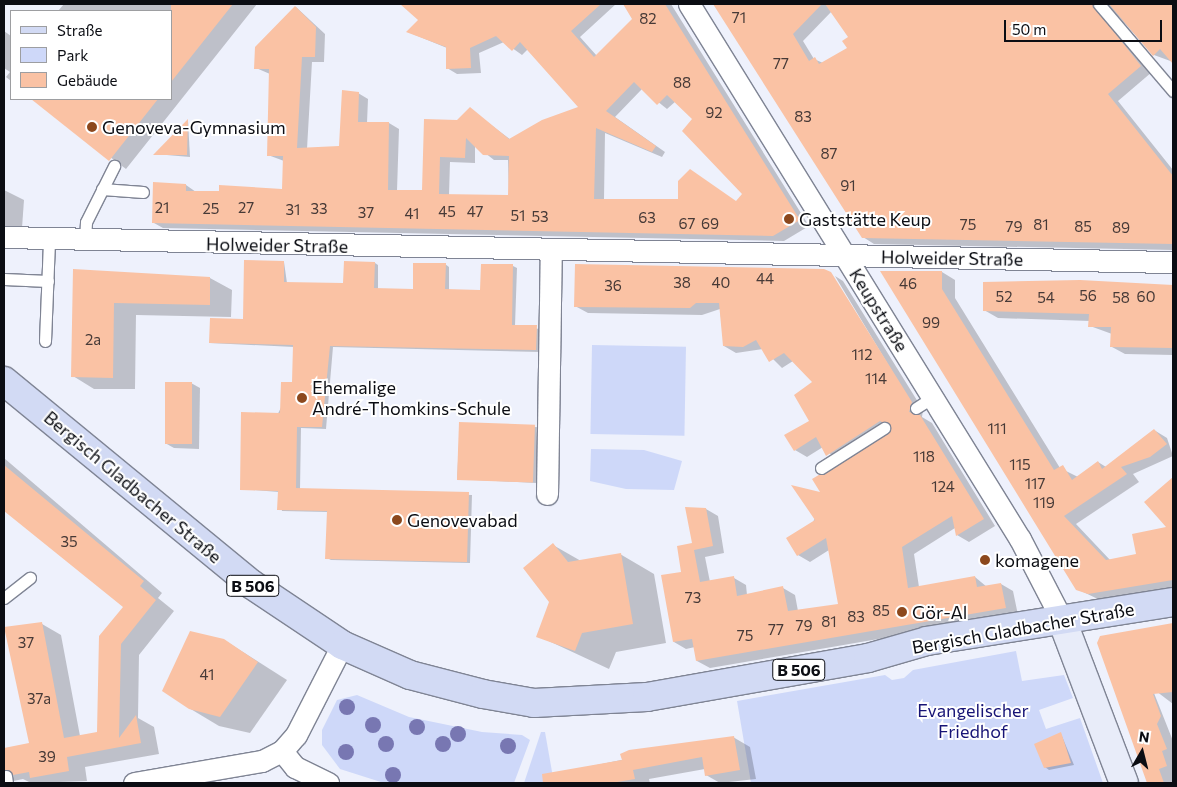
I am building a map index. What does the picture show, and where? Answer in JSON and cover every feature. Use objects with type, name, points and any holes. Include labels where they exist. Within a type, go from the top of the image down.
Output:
[{"type":"main road","name":"Bergisch Gladbacher Straße","points":[[8,385],[251,584],[342,646],[410,674],[483,694],[534,703],[575,702],[647,696],[868,658],[927,641],[1173,602]]},
{"type":"street","name":"Keupstraße","points":[[689,4],[846,256],[924,403],[1020,539],[1062,620]]},
{"type":"street","name":"Holweider Straße","points":[[4,237],[85,241],[551,252],[1173,262]]},
{"type":"street","points":[[547,494],[551,252]]},
{"type":"street","points":[[1062,620],[1124,783]]},
{"type":"street","points":[[134,783],[262,761],[282,751],[296,735],[342,646]]},
{"type":"street","points":[[282,751],[295,767],[328,783]]},
{"type":"lane","points":[[1099,4],[1173,91]]},
{"type":"lane","points":[[85,241],[86,222],[114,166]]},
{"type":"lane","points":[[102,189],[144,192]]},
{"type":"lane","points":[[46,341],[49,240]]},
{"type":"lane","points":[[4,279],[48,281]]},
{"type":"lane","points":[[821,468],[884,428]]},
{"type":"lane","points":[[4,598],[30,578]]},
{"type":"green space","points":[[592,345],[686,347],[684,436],[590,434]]},
{"type":"green space","points":[[591,449],[644,450],[682,461],[674,490],[626,489],[590,481]]},
{"type":"green space","name":"Evangelischer Friedhof","points":[[1016,651],[1022,681],[1064,675],[1073,698],[1039,710],[1046,729],[1080,718],[1103,783],[751,783],[737,701],[885,675],[892,680],[904,678],[913,670]]},
{"type":"green space","points":[[357,695],[409,717],[482,732],[522,735],[530,740],[514,783],[384,783],[340,769],[322,745],[322,730],[337,700]]},
{"type":"green space","points":[[541,732],[545,732],[554,783],[524,783]]},
{"type":"building","points":[[171,4],[233,4],[172,81],[172,10]]},
{"type":"building","points":[[400,4],[601,4],[571,31],[594,57],[632,19],[623,4],[665,4],[800,220],[773,236],[152,223],[153,182],[186,184],[186,191],[219,191],[219,185],[282,189],[283,156],[267,156],[269,69],[254,69],[255,47],[295,6],[316,27],[315,57],[302,57],[297,148],[339,146],[342,90],[359,92],[358,122],[389,122],[388,190],[422,190],[424,119],[457,120],[470,107],[509,139],[542,120],[578,107],[520,42],[512,51],[496,36],[470,48],[471,68],[446,69],[446,47],[406,32],[418,20]],"holes":[[[634,82],[657,105],[667,95],[692,119],[682,131],[742,194],[736,201],[690,169],[678,181],[678,199],[594,199],[596,128],[652,152],[656,146],[606,111]],[[466,138],[483,155],[509,156],[508,195],[439,194],[440,157],[465,158]]]},
{"type":"building","points":[[713,4],[822,4],[793,34],[809,61],[815,57],[819,64],[847,48],[842,41],[848,37],[825,4],[1092,4],[1141,66],[1108,94],[1173,176],[1173,244],[862,238]]},
{"type":"building","points":[[1109,4],[1173,4],[1173,64],[1160,49],[1153,56]]},
{"type":"building","points":[[32,100],[157,100],[109,161]]},
{"type":"building","points":[[188,119],[187,155],[153,155]]},
{"type":"building","name":"Ehemalige André-Thomkins-Schule","points":[[244,260],[284,261],[284,282],[343,283],[344,261],[375,262],[374,288],[413,289],[413,263],[446,263],[445,289],[480,290],[481,264],[513,264],[512,325],[537,325],[536,350],[330,346],[322,427],[297,427],[296,488],[469,492],[467,562],[325,559],[327,511],[277,510],[278,491],[240,490],[241,412],[280,413],[281,382],[292,382],[293,345],[209,343],[210,318],[243,319]]},
{"type":"building","points":[[575,264],[824,269],[831,272],[912,402],[909,412],[920,415],[984,519],[956,536],[952,516],[902,547],[908,588],[975,576],[977,587],[1001,583],[1006,608],[696,661],[692,639],[673,642],[661,575],[681,572],[677,546],[692,543],[685,507],[706,508],[713,546],[694,550],[700,582],[734,576],[737,596],[783,586],[788,611],[838,604],[826,538],[797,556],[786,538],[815,520],[791,485],[820,492],[812,479],[888,434],[891,427],[880,421],[826,456],[816,437],[794,451],[784,435],[809,421],[794,395],[812,382],[784,353],[769,362],[756,340],[743,347],[723,346],[719,303],[696,303],[690,308],[574,307]]},
{"type":"building","points":[[73,269],[210,277],[210,305],[114,303],[113,378],[71,377]]},
{"type":"building","points":[[880,271],[942,271],[942,289],[1054,470],[1063,465],[1072,480],[1098,461],[1102,469],[1154,429],[1167,444],[1150,457],[1121,467],[1127,474],[1064,516],[1106,560],[1136,554],[1132,534],[1166,527],[1144,502],[1173,477],[1173,580],[1088,594],[1076,590]]},
{"type":"building","points":[[1080,280],[1173,285],[1173,348],[1110,347],[1111,327],[1088,327],[1089,314],[983,311],[983,282]]},
{"type":"building","points":[[165,382],[192,382],[192,444],[165,444]]},
{"type":"building","points":[[459,422],[535,425],[533,483],[457,480]]},
{"type":"building","points":[[4,465],[144,581],[140,586],[156,600],[121,644],[119,738],[136,715],[141,743],[67,757],[69,771],[30,778],[29,772],[13,775],[4,769],[4,748],[29,743],[4,627],[42,622],[64,738],[97,732],[99,636],[123,607],[4,511]]},
{"type":"building","points":[[553,543],[568,562],[621,553],[633,624],[582,633],[575,651],[536,637],[549,602],[523,568]]},
{"type":"building","points":[[1173,623],[1173,692],[1153,694],[1161,716],[1157,724],[1167,749],[1162,751],[1167,766],[1159,769],[1164,783],[1147,783],[1097,643],[1100,636]]},
{"type":"building","points":[[190,631],[224,639],[258,662],[220,717],[189,709],[162,691]]},
{"type":"building","points":[[1061,732],[1071,763],[1044,768],[1034,744]]},
{"type":"building","points":[[734,736],[740,770],[705,776],[702,757],[633,770],[635,779],[611,783],[543,783],[542,774],[622,760],[620,754],[629,750]]},
{"type":"place","name":"Genoveva-Gymnasium","points":[[92,127]]},
{"type":"place","name":"Gaststätte Keup","points":[[789,219]]},
{"type":"place","name":"Ehemalige André-Thomkins-Schule","points":[[302,398]]},
{"type":"place","name":"Genovevabad","points":[[397,520]]},
{"type":"place","name":"komagene","points":[[985,560]]},
{"type":"place","name":"Gör-Al","points":[[902,612]]}]
